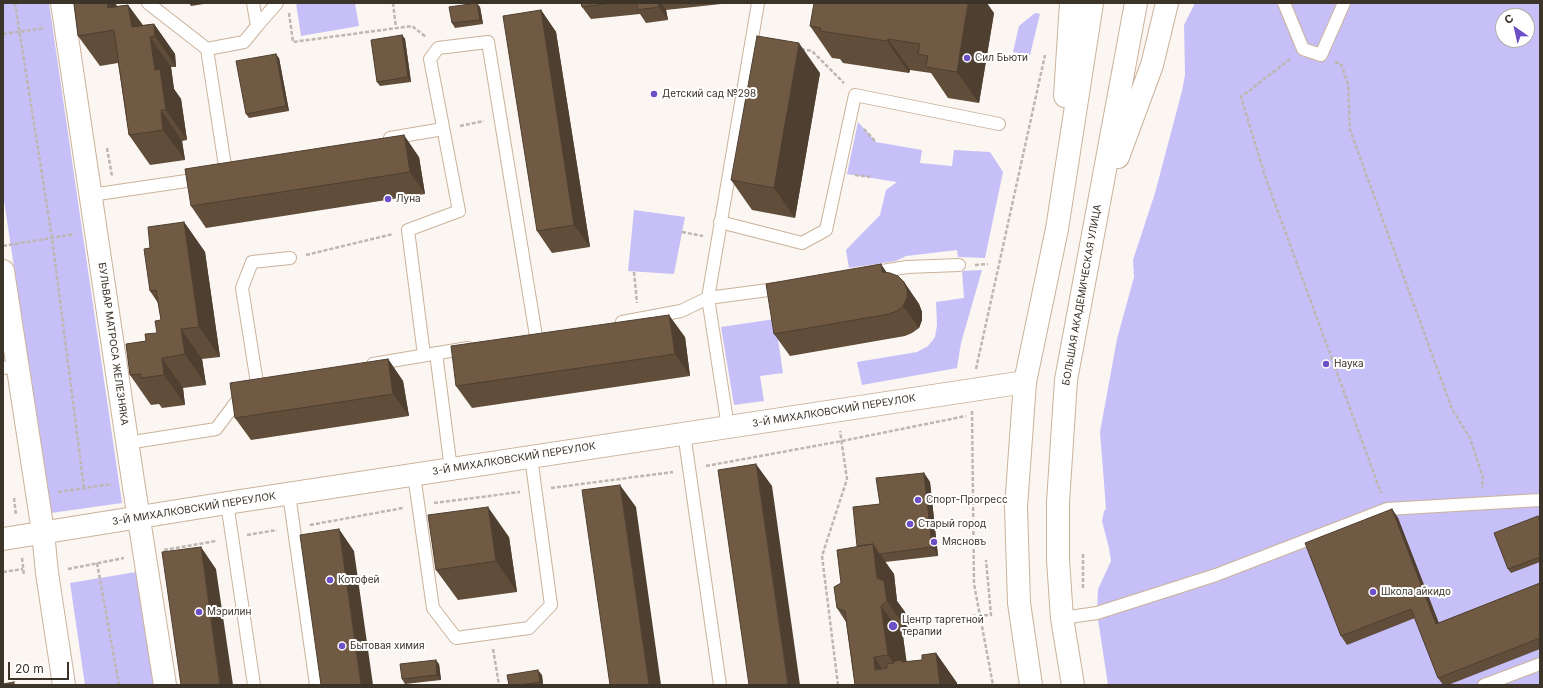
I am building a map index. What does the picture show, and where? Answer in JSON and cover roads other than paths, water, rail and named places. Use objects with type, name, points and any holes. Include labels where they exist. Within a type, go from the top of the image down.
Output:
[{"type":"street","name":"БУЛЬВАР МАТРОСА ЖЕЛЕЗНЯКА","points":[[62,3],[138,517],[165,685]]},
{"type":"street","points":[[1057,229],[1071,3]]},
{"type":"street","points":[[1031,685],[1020,603],[1016,507],[1025,382],[1057,229],[1092,3]]},
{"type":"street","name":"БОЛЬШАЯ АКАДЕМИЧЕСКАЯ УЛИЦА","points":[[1073,685],[1062,618],[1058,502],[1066,380],[1136,3]]},
{"type":"street","points":[[1096,218],[1152,65],[1167,3]]},
{"type":"street","points":[[3,271],[10,367],[43,532],[47,573],[64,685]]},
{"type":"street","name":"3-Й МИХАЛКОВСКИЙ ПЕРЕУЛОК","points":[[3,539],[228,503],[1025,382]]},
{"type":"lane","points":[[148,3],[207,49],[224,166]]},
{"type":"lane","points":[[253,3],[256,26]]},
{"type":"lane","points":[[207,49],[244,42],[277,3]]},
{"type":"lane","points":[[728,427],[708,298],[758,3]]},
{"type":"lane","points":[[1284,3],[1303,49],[1321,55],[1344,3]]},
{"type":"lane","points":[[451,469],[408,230],[458,210],[430,59],[438,48],[488,42],[536,336]]},
{"type":"lane","points":[[720,222],[802,243],[826,230],[855,95],[999,124]]},
{"type":"lane","points":[[381,139],[443,129]]},
{"type":"lane","points":[[91,195],[193,180],[224,166],[240,163]]},
{"type":"lane","points":[[257,383],[242,288],[252,262],[290,258]]},
{"type":"lane","points":[[862,275],[907,267],[958,265]]},
{"type":"lane","points":[[607,324],[681,312],[708,298],[793,286]]},
{"type":"lane","points":[[521,339],[552,334]]},
{"type":"lane","points":[[363,365],[482,345]]},
{"type":"lane","points":[[127,443],[216,429],[250,385],[272,381]]},
{"type":"lane","points":[[684,433],[720,685]]},
{"type":"lane","points":[[414,475],[434,608],[456,638],[529,628],[551,605],[531,457]]},
{"type":"lane","points":[[289,494],[316,685]]},
{"type":"lane","points":[[1062,618],[1097,613],[1216,575],[1387,509],[1480,502],[1540,500]]},
{"type":"lane","points":[[228,503],[254,685]]},
{"type":"lane","points":[[1484,685],[1540,664]]},
{"type":"place","name":"Сил Бьюти","points":[[967,58]]},
{"type":"place","name":"Детский сад №298","points":[[654,94]]},
{"type":"place","name":"Луна","points":[[388,199]]},
{"type":"place","name":"Наука","points":[[1326,364]]},
{"type":"place","name":"Спорт-Прогресс","points":[[918,500]]},
{"type":"place","name":"Старый город","points":[[910,524]]},
{"type":"place","name":"Мясновъ","points":[[934,542]]},
{"type":"place","name":"Котофей","points":[[330,580]]},
{"type":"place","name":"Школа айкидо","points":[[1373,592]]},
{"type":"place","name":"Мэрилин","points":[[199,612]]},
{"type":"place","name":"Центр таргетной терапии","points":[[893,626]]},
{"type":"place","name":"Бытовая химия","points":[[342,646]]}]
